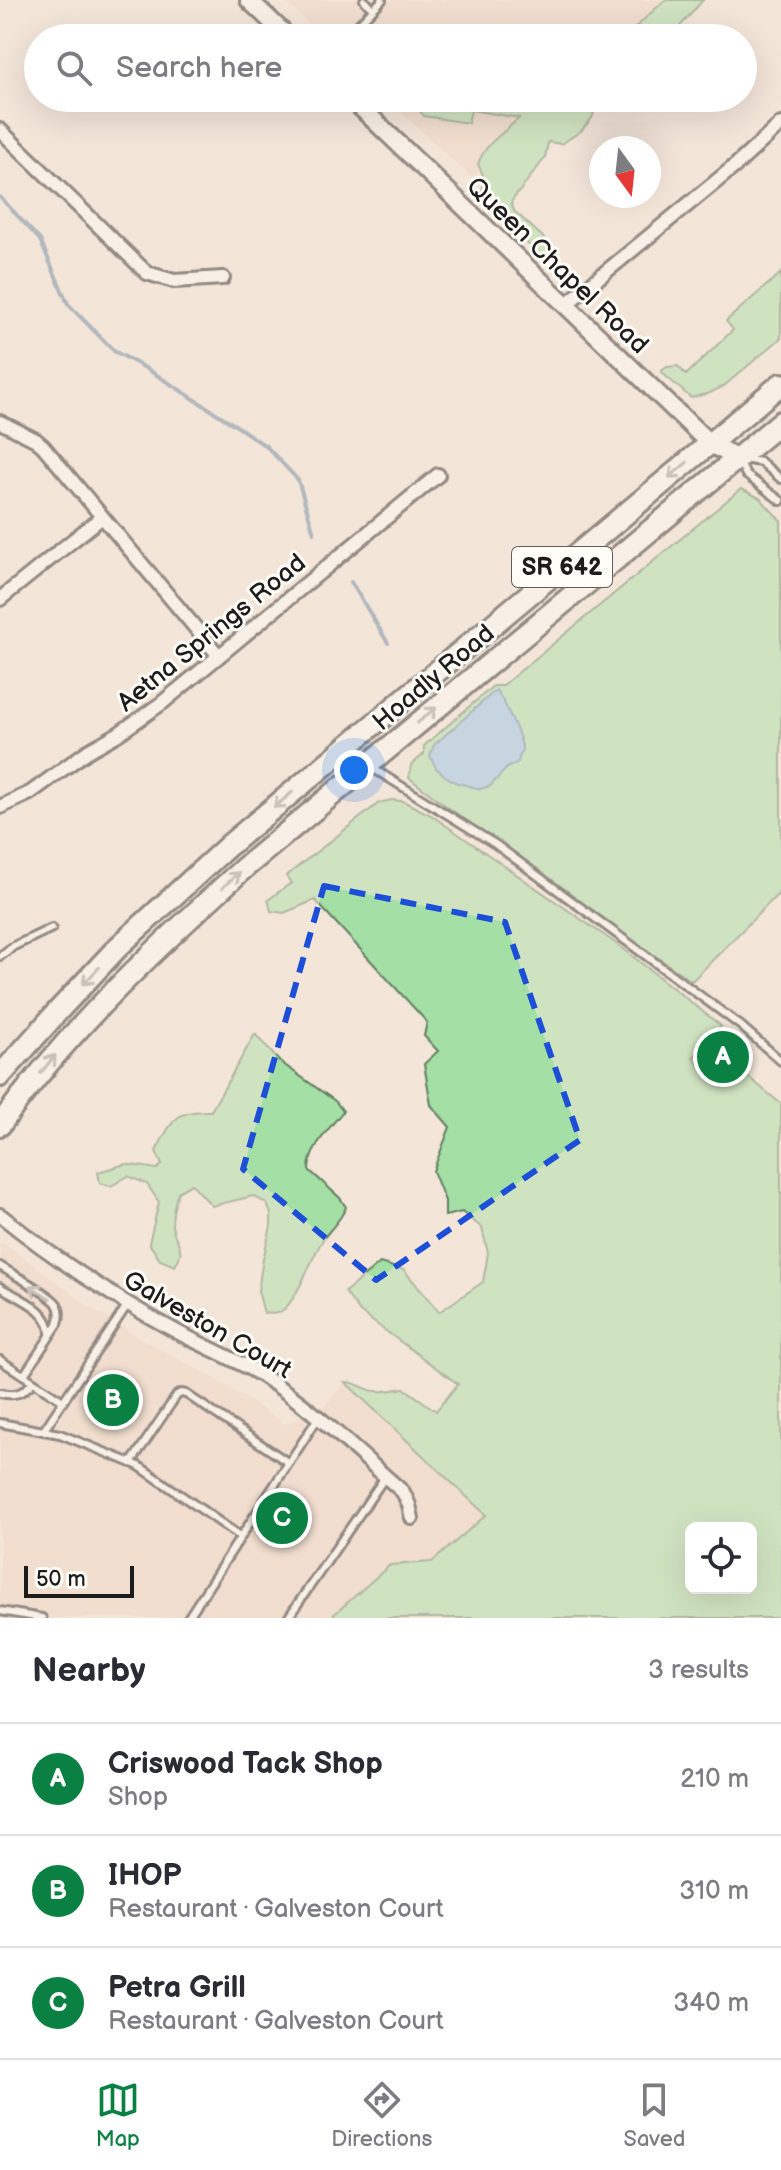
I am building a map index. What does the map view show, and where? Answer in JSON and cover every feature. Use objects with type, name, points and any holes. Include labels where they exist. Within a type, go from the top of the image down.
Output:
[{"type":"main road","name":"Hoadly Road","points":[[0,1076],[128,938],[228,846],[781,384]]},
{"type":"main road","name":"Hoadly Road","points":[[0,1125],[56,1054],[165,939],[244,868],[781,422]]},
{"type":"street","points":[[249,0],[274,24]]},
{"type":"street","name":"Queen Chapel Road","points":[[365,112],[710,444],[738,458]]},
{"type":"street","points":[[564,306],[735,166],[781,124]]},
{"type":"street","points":[[1,133],[147,273],[174,281],[223,278]]},
{"type":"street","points":[[0,422],[43,446],[219,656]]},
{"type":"street","name":"Aetna Springs Road","points":[[0,807],[30,793],[162,703],[438,475]]},
{"type":"street","points":[[0,599],[102,517]]},
{"type":"street","name":"Galveston Court","points":[[0,1215],[128,1304],[261,1375],[318,1418],[403,1492],[412,1518]]},
{"type":"lane","points":[[364,0],[373,9]]},
{"type":"lane","points":[[359,24],[382,0]]},
{"type":"lane","points":[[738,458],[761,462],[781,479]]},
{"type":"lane","points":[[738,458],[746,475],[781,501]]},
{"type":"lane","points":[[342,750],[495,844],[741,1026],[781,1061]]},
{"type":"lane","points":[[0,956],[52,928]]},
{"type":"lane","points":[[0,1266],[56,1303],[60,1316],[58,1324],[24,1375]]},
{"type":"lane","points":[[0,1287],[43,1314],[50,1325],[49,1337]]},
{"type":"lane","points":[[44,1430],[128,1304]]},
{"type":"lane","points":[[0,1360],[63,1401]]},
{"type":"lane","points":[[0,1393],[19,1395],[33,1382]]},
{"type":"lane","points":[[131,1463],[181,1393],[289,1463]]},
{"type":"lane","points":[[188,1618],[318,1418]]},
{"type":"lane","points":[[0,1423],[60,1434],[139,1466],[241,1537]]},
{"type":"lane","points":[[288,1618],[385,1477]]},
{"type":"lane","points":[[0,1611],[42,1618]]},
{"type":"highlighted area","points":[[324,886],[505,922],[580,1140],[376,1280],[243,1169]]},
{"type":"shaded area","points":[[284,0],[676,0],[648,24],[309,24]]},
{"type":"shaded area","points":[[401,112],[548,112],[472,178]]},
{"type":"shaded area","points":[[0,1243],[7,1245],[91,1308],[212,1377],[285,1424],[326,1405],[345,1382],[487,1515],[432,1562],[390,1566],[330,1618],[0,1618]]},
{"type":"green space","points":[[665,0],[703,0],[682,24],[639,24]]},
{"type":"green space","points":[[421,112],[471,112],[468,123],[424,116]]},
{"type":"green space","points":[[483,112],[594,112],[581,131],[561,144],[548,142],[545,158],[511,202],[514,211],[544,238],[549,253],[544,259],[478,197],[484,184],[478,164],[481,157],[490,144],[519,118]]},
{"type":"green space","points":[[781,273],[781,338],[724,386],[691,398],[661,372],[666,367],[678,366],[686,375],[733,330],[726,321]]},
{"type":"green space","points":[[741,489],[760,498],[781,521],[781,891],[692,981],[557,889],[409,778],[411,765],[424,754],[424,746],[493,686],[502,686]]},
{"type":"green space","points":[[403,801],[431,815],[621,947],[721,1026],[693,1058],[722,1087],[740,1070],[781,1104],[781,1618],[330,1618],[390,1565],[432,1562],[486,1515],[345,1382],[374,1391],[404,1388],[436,1411],[458,1384],[360,1312],[345,1292],[380,1263],[404,1270],[439,1312],[483,1282],[488,1253],[482,1228],[462,1212],[445,1216],[445,1201],[433,1171],[450,1127],[431,1105],[424,1064],[438,1051],[424,1036],[427,1022],[315,900],[284,913],[271,911],[268,900],[291,883],[286,876],[379,803]]},
{"type":"green space","points":[[255,1034],[279,1061],[335,1101],[343,1111],[316,1146],[309,1170],[346,1207],[319,1246],[294,1297],[282,1311],[273,1314],[264,1313],[258,1291],[271,1226],[267,1204],[253,1196],[212,1206],[192,1184],[178,1192],[172,1220],[180,1248],[175,1266],[160,1260],[149,1243],[159,1202],[147,1184],[128,1176],[111,1186],[100,1183],[98,1172],[126,1164],[157,1169],[162,1165],[156,1151],[171,1124],[189,1112],[211,1111]]},
{"type":"water","points":[[496,690],[519,737],[522,750],[518,762],[507,768],[490,786],[480,789],[455,782],[436,768],[430,756],[434,745]]},
{"type":"waterway","points":[[0,197],[40,240],[68,304],[114,351],[267,447],[298,480],[314,533]]},
{"type":"waterway","points":[[351,582],[388,643]]},
{"type":"place","name":"Criswood Tack Shop","points":[[723,1057]]},
{"type":"place","name":"IHOP","points":[[113,1400]]},
{"type":"place","name":"Petra Grill","points":[[282,1518]]}]
